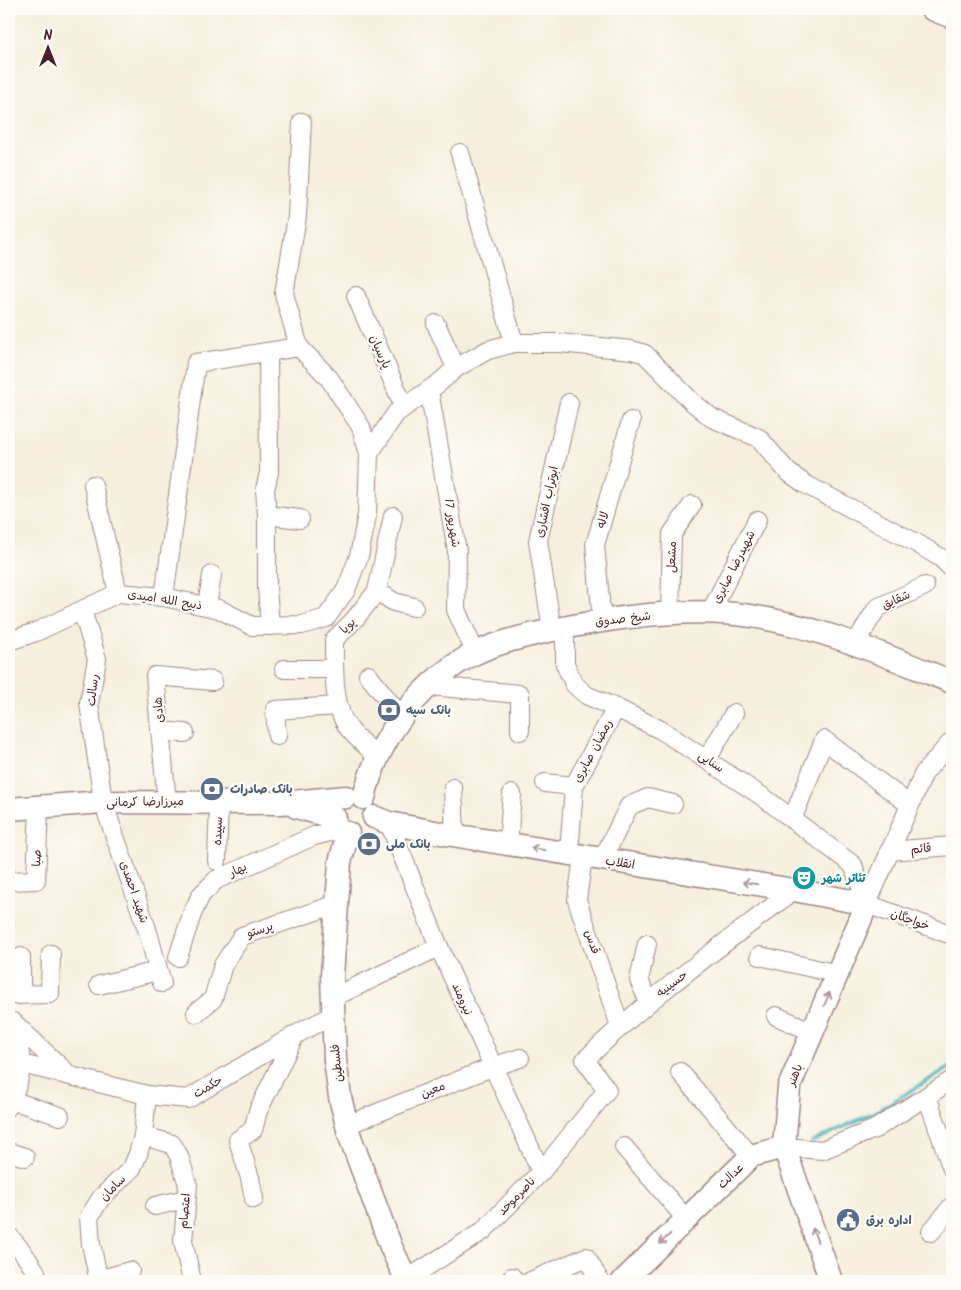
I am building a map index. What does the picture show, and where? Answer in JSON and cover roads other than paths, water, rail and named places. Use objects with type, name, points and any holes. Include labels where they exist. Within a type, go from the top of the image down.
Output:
[{"type":"main road","points":[[932,9],[952,17]]},
{"type":"main road","name":"شیخ صدوق","points":[[342,827],[338,806],[368,809],[367,785],[378,757],[387,738],[422,693],[465,658],[521,637],[602,621],[670,614],[710,613],[749,615],[804,626],[952,682]]},
{"type":"main road","name":"میرزارضا کرمانی","points":[[9,809],[103,802],[281,803]]},
{"type":"main road","points":[[281,803],[359,834],[364,832],[372,823],[368,809]]},
{"type":"main road","name":"انقلاب","points":[[281,803],[368,809],[455,836],[794,890],[867,904]]},
{"type":"main road","name":"فلسطین","points":[[342,827],[332,1007],[335,1060],[347,1125],[370,1195],[406,1281]]},
{"type":"main road","name":"باهنر","points":[[831,1281],[784,1147],[789,1087],[867,904]]},
{"type":"main road","name":"عدالت","points":[[628,1279],[686,1219],[752,1156],[784,1147]]},
{"type":"street","points":[[302,122],[297,217],[284,294],[299,347],[329,378],[361,427],[369,454]]},
{"type":"street","points":[[460,153],[514,343]]},
{"type":"street","name":"پارسیان","points":[[356,296],[404,407]]},
{"type":"street","points":[[436,324],[456,368]]},
{"type":"street","points":[[369,454],[396,413],[456,368],[488,350],[514,343],[559,343],[632,350],[646,354],[691,401],[712,418],[759,438],[788,472],[799,480],[918,544],[941,558],[952,568]]},
{"type":"street","points":[[164,597],[196,363],[299,347]]},
{"type":"street","points":[[268,353],[269,472],[265,490],[267,514],[267,587],[270,626]]},
{"type":"street","name":"17 شهریور","points":[[429,390],[457,551],[456,610],[476,654]]},
{"type":"street","name":"ابوتراب افشاری","points":[[559,629],[538,541],[569,403]]},
{"type":"street","name":"لاله","points":[[602,621],[595,545],[631,421]]},
{"type":"street","name":"ذبیح الله امیدی","points":[[9,641],[36,632],[118,593],[164,597],[207,606],[219,609],[252,626],[302,625],[326,618],[346,590],[359,556],[367,515],[369,454]]},
{"type":"street","points":[[93,485],[118,593]]},
{"type":"street","name":"مشعل","points":[[670,614],[672,534],[692,505]]},
{"type":"street","points":[[267,514],[300,519]]},
{"type":"street","name":"پویا","points":[[378,757],[349,730],[338,706],[334,669],[334,640],[355,619],[377,590],[394,516]]},
{"type":"street","name":"شهیدرضا صابری","points":[[710,613],[757,520]]},
{"type":"street","points":[[207,606],[212,574]]},
{"type":"street","name":"شقایق","points":[[855,644],[876,608],[925,586]]},
{"type":"street","points":[[377,590],[394,602],[414,607]]},
{"type":"street","name":"رسالت","points":[[82,610],[97,658],[89,703],[103,802]]},
{"type":"street","name":"سنایی","points":[[559,629],[565,664],[574,684],[586,695],[661,730],[763,797],[853,865],[867,904]]},
{"type":"street","points":[[284,669],[334,669]]},
{"type":"street","points":[[368,675],[402,718]]},
{"type":"street","name":"هادی","points":[[167,802],[155,676],[213,681]]},
{"type":"street","points":[[430,686],[520,694],[520,731]]},
{"type":"street","points":[[277,736],[274,710],[338,706]]},
{"type":"street","name":"رمضان صابری","points":[[585,857],[574,786],[616,708]]},
{"type":"street","points":[[707,759],[734,712]]},
{"type":"street","points":[[160,731],[185,733]]},
{"type":"street","points":[[792,820],[824,740],[910,805]]},
{"type":"street","points":[[867,904],[924,773],[952,741]]},
{"type":"street","points":[[545,783],[574,786]]},
{"type":"street","points":[[454,788],[455,836]]},
{"type":"street","points":[[508,844],[512,794]]},
{"type":"street","points":[[585,857],[629,806],[648,798],[673,804]]},
{"type":"street","name":"شهید احمدی","points":[[99,985],[160,977],[147,929],[103,802]]},
{"type":"street","name":"سپیده","points":[[217,861],[219,802]]},
{"type":"street","name":"صبا","points":[[9,881],[36,880],[38,808]]},
{"type":"street","name":"نیرومند","points":[[368,809],[439,947],[540,1172]]},
{"type":"street","name":"بهار","points":[[178,958],[195,908],[201,896],[216,880],[314,836],[342,827]]},
{"type":"street","name":"قائم","points":[[890,851],[952,846]]},
{"type":"street","name":"قدس","points":[[585,857],[577,900],[620,1026]]},
{"type":"street","name":"حسینیه","points":[[607,1090],[585,1060],[620,1026],[649,1002],[794,890]]},
{"type":"street","name":"پرستو","points":[[196,1013],[213,999],[223,965],[242,936],[337,904]]},
{"type":"street","name":"خواجگان","points":[[867,904],[952,935]]},
{"type":"street","points":[[647,944],[640,980],[649,1002]]},
{"type":"street","name":"حکمت","points":[[22,1064],[147,1095],[188,1099],[295,1035],[332,1007],[439,947]]},
{"type":"street","points":[[21,957],[15,995],[50,994],[50,954]]},
{"type":"street","points":[[760,956],[838,974]]},
{"type":"street","points":[[776,1016],[813,1032]]},
{"type":"street","points":[[11,1020],[22,1064],[12,1093],[60,1116]]},
{"type":"street","points":[[11,1020],[69,1076]]},
{"type":"street","points":[[254,1199],[250,1178],[238,1140],[252,1130],[258,1111],[295,1035]]},
{"type":"street","name":"معین","points":[[347,1125],[492,1067],[520,1058]]},
{"type":"street","points":[[680,1072],[752,1156]]},
{"type":"street","points":[[784,1147],[822,1150],[875,1129],[952,1080]]},
{"type":"street","name":"ناصرموحد","points":[[406,1281],[482,1231],[540,1172],[607,1090]]},
{"type":"street","name":"سامان","points":[[99,1280],[91,1244],[89,1217],[101,1198],[132,1168],[143,1136],[147,1095]]},
{"type":"street","points":[[928,1096],[952,1164]]},
{"type":"street","name":"اعتصام","points":[[143,1136],[172,1144],[179,1156],[188,1185],[182,1241],[192,1281]]},
{"type":"street","points":[[624,1148],[686,1219]]},
{"type":"street","points":[[9,1152],[25,1158]]},
{"type":"street","points":[[155,1206],[186,1199]]},
{"type":"street","points":[[931,1232],[952,1206]]},
{"type":"street","points":[[9,1236],[36,1272],[36,1281]]},
{"type":"street","points":[[531,1281],[586,1257],[600,1281]]},
{"type":"street","points":[[99,1280],[130,1272]]},
{"type":"waterway","points":[[812,1142],[879,1110],[952,1066]]},
{"type":"place","name":"بانک سپه","points":[[389,710]]},
{"type":"place","name":"بانک صادرات","points":[[212,789]]},
{"type":"place","name":"بانک ملی","points":[[369,844]]},
{"type":"place","name":"تئاتر شهر","points":[[804,878]]},
{"type":"place","name":"اداره برق","points":[[848,1220]]}]
